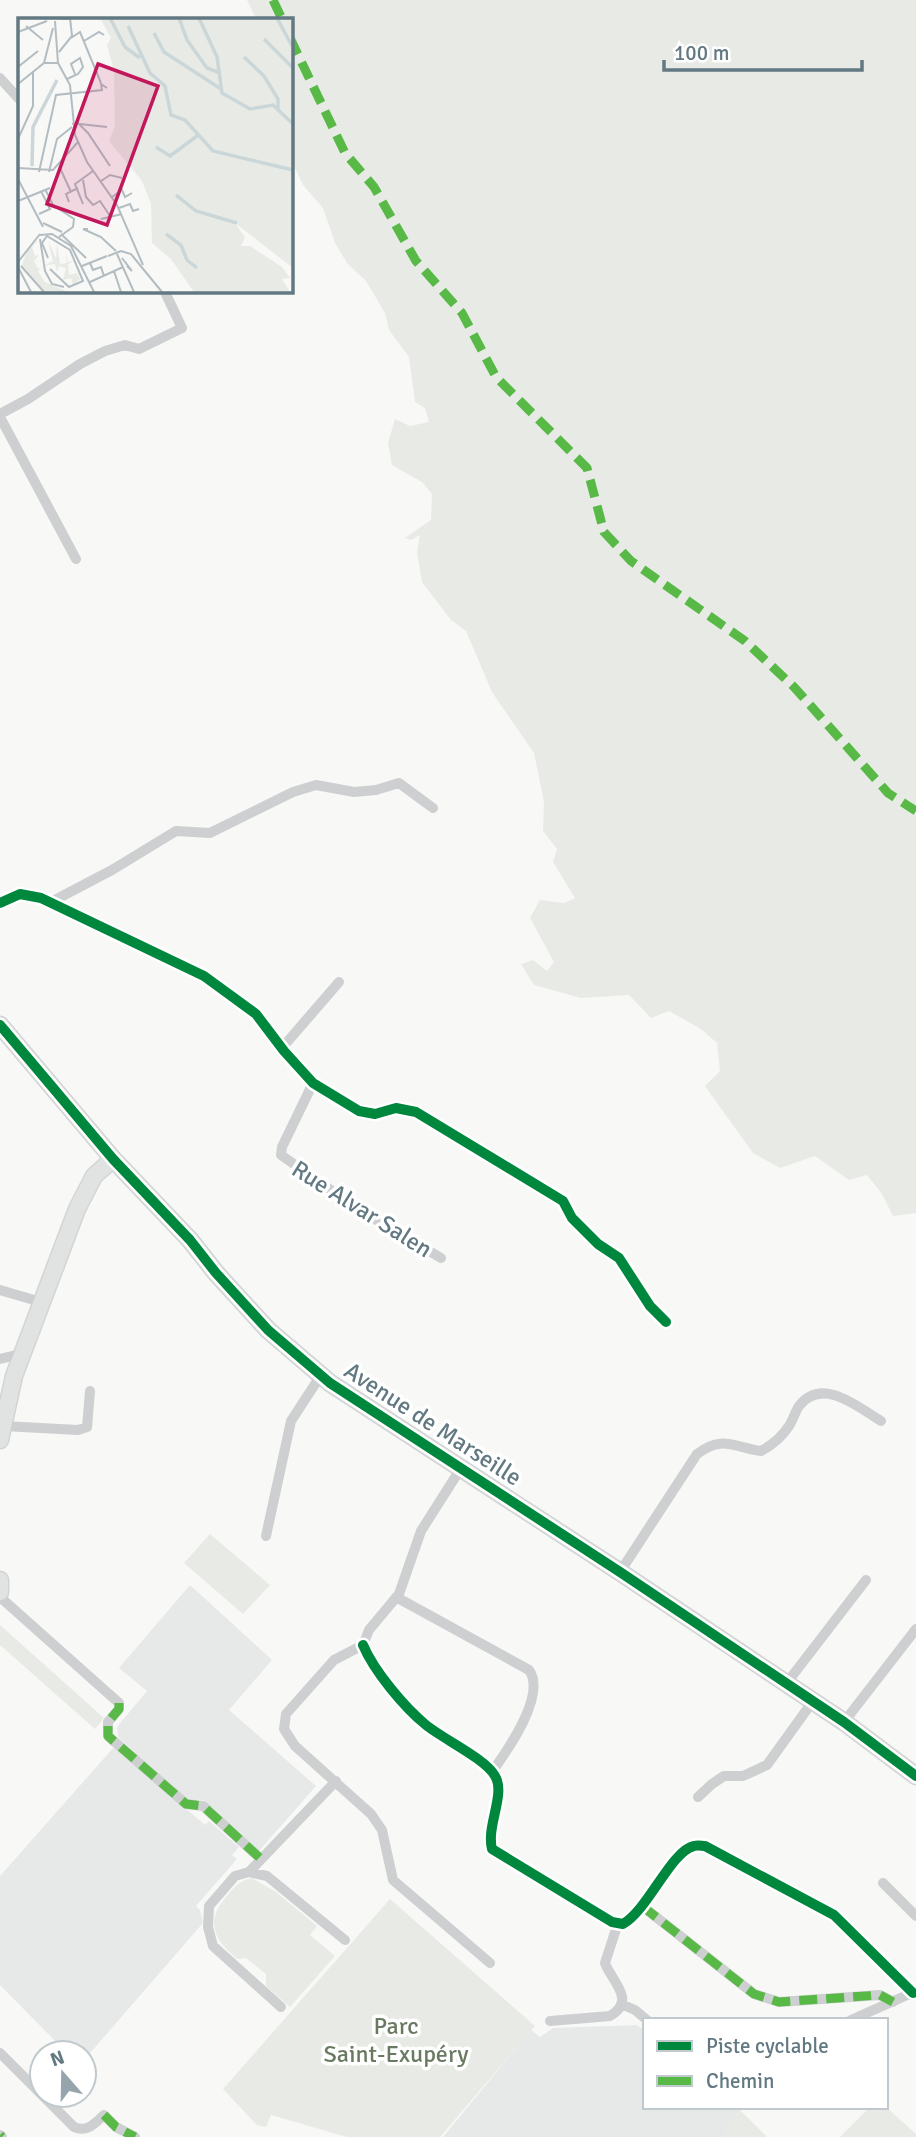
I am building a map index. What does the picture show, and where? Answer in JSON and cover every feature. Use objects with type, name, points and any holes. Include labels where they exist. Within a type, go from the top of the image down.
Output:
[{"type":"street","points":[[0,78],[18,98]]},
{"type":"street","points":[[76,559],[0,416],[80,364],[105,351],[125,345],[139,349],[182,328],[165,292]]},
{"type":"street","points":[[51,902],[112,870],[176,831],[210,833],[293,792],[316,785],[354,792],[376,790],[399,783],[433,808]]},
{"type":"street","points":[[0,904],[20,894],[51,902],[204,976],[256,1014],[313,1083],[359,1111],[375,1114],[396,1108],[416,1112],[563,1201],[572,1218],[598,1244],[619,1258],[650,1307],[666,1322]]},
{"type":"street","points":[[282,1048],[339,982]]},
{"type":"street","name":"Avenue de Marseille","points":[[0,1025],[113,1158],[190,1240],[268,1330],[321,1375],[813,1701],[916,1776]]},
{"type":"street","name":"Rue Alvar Salen","points":[[313,1083],[282,1147],[281,1156],[358,1209],[441,1258]]},
{"type":"street","points":[[90,1391],[87,1427],[78,1430],[2,1433],[7,1402],[21,1354],[84,1194],[94,1176],[113,1158]]},
{"type":"street","points":[[0,1290],[41,1302]]},
{"type":"street","points":[[0,1359],[21,1354]]},
{"type":"street","points":[[266,1536],[291,1421],[321,1375]]},
{"type":"street","points":[[620,1572],[697,1454],[707,1446],[721,1442],[761,1451],[774,1444],[799,1406],[819,1394],[832,1393],[842,1397],[881,1421]]},
{"type":"street","points":[[461,1468],[421,1531],[396,1597],[369,1630],[363,1645],[334,1660],[286,1714],[284,1729],[295,1746],[371,1814],[382,1830],[393,1880],[489,1963]]},
{"type":"street","points":[[0,1580],[0,1592]]},
{"type":"street","points":[[786,1684],[866,1580]]},
{"type":"street","points":[[0,1597],[119,1703],[119,1709],[108,1722],[108,1736],[186,1804],[203,1806],[261,1859]]},
{"type":"street","points":[[396,1597],[529,1670],[534,1677],[536,1687],[519,1731],[492,1772]]},
{"type":"street","points":[[844,1722],[916,1629]]},
{"type":"street","points":[[363,1645],[399,1697],[426,1725],[492,1772],[499,1787],[489,1837],[492,1849],[612,1922],[623,1924],[634,1918],[679,1855],[693,1846],[705,1846],[834,1915],[914,1992],[855,2018]]},
{"type":"street","points":[[698,1797],[724,1776],[743,1776],[766,1765],[813,1701]]},
{"type":"street","points":[[249,1872],[336,1781]]},
{"type":"street","points":[[281,2007],[214,1946],[208,1927],[209,1906],[235,1876],[249,1872],[267,1876],[345,1940]]},
{"type":"street","points":[[883,1883],[916,1916]]},
{"type":"street","points":[[642,1906],[754,1994],[779,2002],[880,1995],[893,2001]]},
{"type":"street","points":[[550,2021],[610,2016],[617,2012],[622,1995],[605,1963],[618,1923]]},
{"type":"street","points":[[621,2004],[645,2018]]},
{"type":"street","points":[[0,2053],[74,2127],[89,2128],[104,2115],[116,2127],[135,2137]]},
{"type":"shaded area","points":[[190,1585],[272,1660],[229,1710],[316,1786],[259,1851],[203,1800],[186,1800],[118,1737],[117,1728],[120,1723],[147,1691],[119,1668]]},
{"type":"shaded area","points":[[114,1747],[205,1825],[209,1821],[239,1847],[232,1855],[237,1859],[196,1906],[200,1910],[203,1923],[98,2044],[98,2039],[53,2039],[0,1985],[0,1876]]},
{"type":"shaded area","points":[[637,2025],[643,2030],[643,2109],[740,2110],[724,2137],[443,2137],[531,2030],[540,2037],[553,2028]]},
{"type":"green space","points":[[247,0],[916,0],[916,1213],[893,1216],[882,1194],[867,1175],[849,1180],[815,1156],[780,1168],[753,1153],[705,1086],[720,1071],[717,1043],[701,1029],[669,1011],[651,1018],[629,995],[581,998],[534,985],[521,964],[533,960],[547,971],[554,962],[530,918],[540,900],[564,903],[575,898],[553,862],[557,849],[543,831],[544,802],[534,753],[492,692],[466,631],[451,620],[422,582],[417,552],[420,535],[411,540],[405,538],[431,520],[432,494],[422,482],[392,465],[388,443],[395,419],[410,426],[429,422],[425,408],[415,402],[409,357],[389,330],[385,313],[366,281],[347,263],[335,243],[323,208],[303,185],[292,162],[292,18],[256,18]]},
{"type":"green space","points":[[210,1534],[270,1585],[243,1614],[184,1563]]},
{"type":"green space","points":[[0,1625],[104,1718],[95,1729],[0,1645]]},
{"type":"green space","points":[[252,1878],[276,1892],[317,1926],[310,1935],[335,1956],[290,2007],[266,1986],[266,1974],[246,1958],[237,1959],[223,1945],[215,1931],[215,1915],[219,1906],[237,1885]]},
{"type":"green space","name":"Parc Saint-Exupéry","points":[[390,1899],[535,2026],[440,2137],[347,2137],[271,2115],[266,2127],[257,2125],[223,2089]]},
{"type":"green space","points":[[868,2109],[888,2109],[916,2134],[916,2137],[840,2137]]},
{"type":"green space","points":[[740,2110],[767,2137],[724,2137]]},
{"type":"marked path","points":[[273,0],[282,18]]},
{"type":"marked path","points":[[292,42],[345,153],[374,187],[416,261],[462,313],[496,377],[587,468],[604,532],[631,561],[745,641],[794,687],[888,793],[916,811]]},
{"type":"marked path","points":[[119,1703],[119,1709],[108,1722],[108,1736],[186,1804],[203,1806],[261,1859]]},
{"type":"marked path","points":[[642,1906],[754,1994],[779,2002],[880,1995],[893,2002]]},
{"type":"marked path","points":[[104,2115],[116,2127],[135,2137]]},
{"type":"cycle path","points":[[0,903],[20,894],[41,898],[204,976],[256,1014],[313,1083],[359,1111],[375,1114],[396,1108],[416,1112],[563,1201],[572,1218],[598,1244],[619,1258],[650,1306],[666,1322]]},
{"type":"cycle path","points":[[0,1025],[113,1159],[190,1240],[268,1330],[330,1383],[844,1722],[916,1776]]},
{"type":"cycle path","points":[[363,1645],[382,1677],[408,1709],[433,1731],[483,1763],[495,1776],[498,1792],[491,1830],[492,1849],[612,1922],[623,1924],[641,1907],[685,1850],[694,1846],[705,1846],[834,1915],[913,1993]]}]
